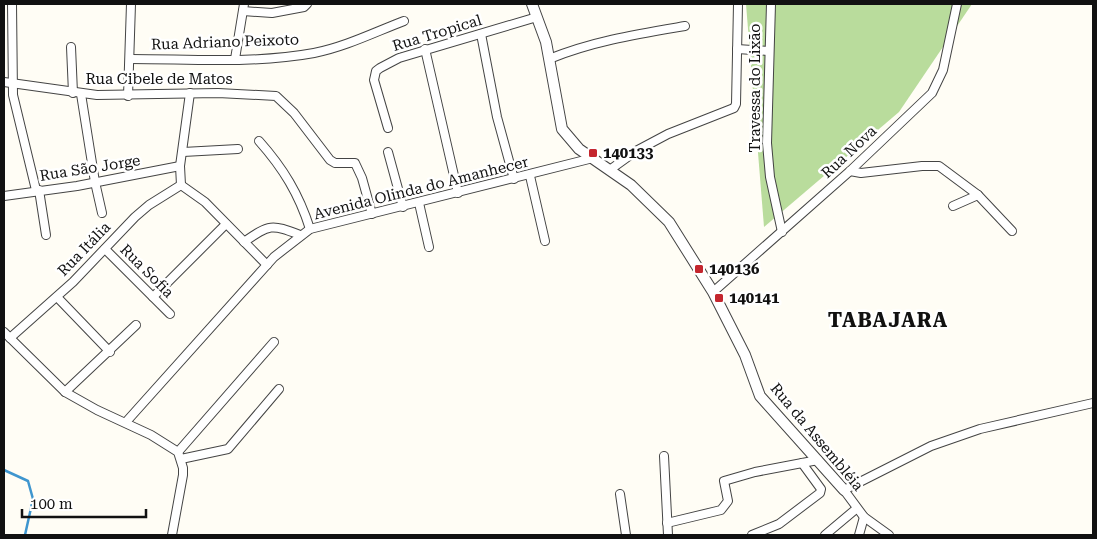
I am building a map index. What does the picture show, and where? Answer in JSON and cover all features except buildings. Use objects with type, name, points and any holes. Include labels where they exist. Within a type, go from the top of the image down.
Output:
[{"type":"street","points":[[128,96],[131,4]]},
{"type":"street","points":[[235,59],[238,28],[244,8],[272,13],[304,7],[307,4]]},
{"type":"street","name":"Rua da Assembléia","points":[[532,4],[549,59],[562,129],[579,149],[611,169],[650,200],[669,222],[713,292],[745,356],[760,396],[844,490],[856,509],[889,535]]},
{"type":"street","points":[[611,169],[636,151],[668,134],[734,108],[736,104],[738,4]]},
{"type":"street","name":"Travessa do Lixão","points":[[771,4],[768,51],[767,143],[770,177],[782,232]]},
{"type":"street","name":"Rua Nova","points":[[713,292],[850,171],[932,92],[943,70],[958,4]]},
{"type":"street","points":[[12,7],[8,83],[37,190],[46,235]]},
{"type":"street","name":"Rua Tropical","points":[[388,128],[375,86],[376,72],[386,63],[425,49],[537,17]]},
{"type":"street","name":"Rua Adriano Peixoto","points":[[130,59],[274,58],[315,52],[351,42],[404,21]]},
{"type":"street","points":[[549,59],[579,47],[624,36],[685,26]]},
{"type":"street","points":[[481,34],[497,117],[514,179]]},
{"type":"street","points":[[70,47],[77,93],[102,213]]},
{"type":"street","points":[[425,49],[458,193]]},
{"type":"street","points":[[737,49],[768,51]]},
{"type":"street","name":"Rua Cibele de Matos","points":[[8,83],[77,93],[128,96],[190,93],[245,93],[276,96],[283,100],[336,164],[355,163],[362,178],[372,214]]},
{"type":"street","points":[[190,93],[184,152],[180,166],[181,185],[195,193],[267,265]]},
{"type":"street","points":[[259,141],[293,186],[302,202],[310,229]]},
{"type":"street","points":[[184,152],[238,149]]},
{"type":"street","points":[[388,152],[403,206]]},
{"type":"street","name":"Avenida Olinda do Amanhecer","points":[[126,422],[267,265],[300,235],[310,229],[530,176],[593,158]]},
{"type":"street","name":"Rua São Jorge","points":[[4,196],[180,166]]},
{"type":"street","points":[[850,171],[861,173],[922,166],[939,166],[978,195],[1012,232]]},
{"type":"street","points":[[530,176],[546,241]]},
{"type":"street","name":"Rua Itália","points":[[7,335],[57,297],[149,205],[181,185]]},
{"type":"street","points":[[952,206],[978,195]]},
{"type":"street","points":[[419,203],[429,247]]},
{"type":"street","points":[[154,297],[226,224]]},
{"type":"street","points":[[244,242],[266,228],[275,226],[300,235]]},
{"type":"street","name":"Rua Sofia","points":[[105,249],[170,314]]},
{"type":"street","points":[[57,297],[110,352]]},
{"type":"street","points":[[65,392],[110,352],[136,325]]},
{"type":"street","points":[[7,335],[65,392],[96,410],[126,422],[179,455],[228,449],[279,389]]},
{"type":"street","points":[[179,455],[274,342]]},
{"type":"street","points":[[844,490],[905,458],[980,428],[1093,403]]},
{"type":"street","points":[[172,535],[182,485],[183,468],[179,455]]},
{"type":"street","points":[[664,456],[668,535]]},
{"type":"street","points":[[668,523],[721,510],[728,501],[724,481],[818,460]]},
{"type":"street","points":[[752,535],[773,532],[820,493],[819,485],[802,463]]},
{"type":"street","points":[[620,494],[626,535]]},
{"type":"street","points":[[825,535],[856,509]]},
{"type":"street","points":[[860,535],[864,517]]},
{"type":"green space","points":[[746,4],[972,4],[899,112],[764,227]]},
{"type":"waterway","points":[[4,470],[28,481],[33,499],[25,535]]},
{"type":"place","name":"140133","points":[[593,153]]},
{"type":"place","name":"140136","points":[[699,269]]},
{"type":"place","name":"140141","points":[[719,298]]},
{"type":"district","name":"TABAJARA","points":[[888,320]]}]
